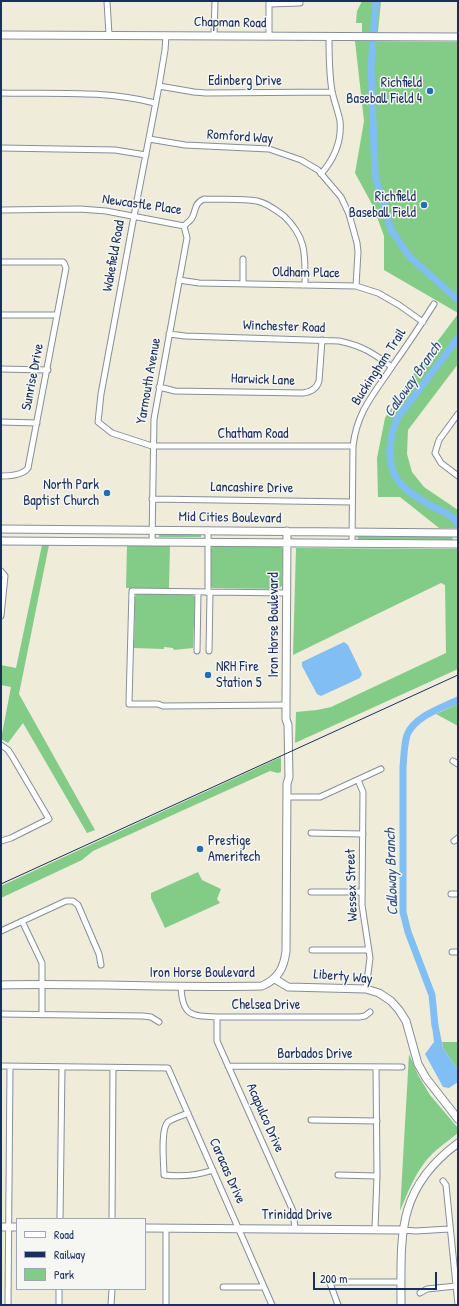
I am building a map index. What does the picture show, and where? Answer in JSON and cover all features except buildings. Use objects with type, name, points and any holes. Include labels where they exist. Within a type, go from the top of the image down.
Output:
[{"type":"street","points":[[107,1],[109,35]]},
{"type":"street","points":[[214,35],[215,1]]},
{"type":"street","points":[[269,36],[269,3],[300,4],[300,1]]},
{"type":"street","name":"Chapman Road","points":[[1,34],[458,37]]},
{"type":"street","name":"Wakefield Road","points":[[152,446],[112,433],[98,422],[134,216],[150,138],[155,103],[160,86],[166,36]]},
{"type":"street","points":[[321,174],[330,164],[337,150],[340,121],[332,92],[329,36]]},
{"type":"street","name":"Edinberg Drive","points":[[160,86],[206,93],[332,92]]},
{"type":"street","points":[[1,93],[107,94],[136,98],[155,103]]},
{"type":"street","name":"Romford Way","points":[[150,138],[185,145],[269,149],[302,160],[318,170],[340,197],[349,214],[358,252],[356,286]]},
{"type":"street","points":[[1,148],[115,150],[146,155]]},
{"type":"street","name":"Newcastle Place","points":[[1,210],[80,209],[106,211],[123,213],[184,226],[192,218],[195,207],[204,199],[252,201],[264,204],[276,210],[293,225],[299,235],[303,247],[305,284]]},
{"type":"street","name":"Yarmouth Avenue","points":[[152,542],[152,446],[154,419],[187,238],[184,226]]},
{"type":"street","points":[[243,259],[243,283]]},
{"type":"street","name":"Sunrise Drive","points":[[1,262],[64,263],[66,268],[48,370],[28,468],[26,471],[17,474],[1,476]]},
{"type":"street","name":"Oldham Place","points":[[179,280],[199,283],[356,286],[378,293],[399,305],[422,322]]},
{"type":"street","name":"Buckingham Trail","points":[[352,542],[353,446],[355,431],[364,407],[434,304]]},
{"type":"street","points":[[1,316],[57,315]]},
{"type":"street","name":"Winchester Road","points":[[169,334],[185,336],[339,341],[359,346],[392,367]]},
{"type":"street","name":"Harwick Lane","points":[[159,387],[175,391],[310,392],[319,381],[322,340]]},
{"type":"street","points":[[1,369],[48,370]]},
{"type":"street","points":[[458,414],[439,440],[435,453],[441,463],[458,476]]},
{"type":"street","points":[[1,422],[37,422]]},
{"type":"street","name":"Chatham Road","points":[[152,446],[353,446]]},
{"type":"street","name":"Lancashire Drive","points":[[152,499],[352,502]]},
{"type":"street","name":"Mid Cities Boulevard","points":[[1,529],[455,533]]},
{"type":"street","points":[[72,530],[72,541]]},
{"type":"street","points":[[208,530],[209,651]]},
{"type":"street","name":"Iron Horse Boulevard","points":[[1,985],[262,986],[275,979],[285,960],[286,951],[287,784],[284,780],[284,725],[286,719],[287,531]]},
{"type":"street","name":"Mid Cities Boulevard","points":[[1,541],[208,541],[457,544]]},
{"type":"street","points":[[1,571],[5,576],[1,616]]},
{"type":"street","points":[[286,706],[163,706],[158,704],[129,704],[132,591],[287,593]]},
{"type":"street","points":[[197,651],[198,592]]},
{"type":"street","points":[[1,745],[8,750],[12,756],[49,820],[11,838],[1,841]]},
{"type":"street","points":[[287,797],[320,797],[381,769]]},
{"type":"street","name":"Wessex Street","points":[[358,780],[363,792],[363,920],[370,958],[366,990]]},
{"type":"street","points":[[311,833],[363,834]]},
{"type":"street","points":[[311,892],[362,892]]},
{"type":"street","points":[[451,894],[458,894]]},
{"type":"street","points":[[1,931],[66,901],[73,902],[78,905],[99,954],[101,965]]},
{"type":"street","points":[[22,921],[42,964],[42,1015]]},
{"type":"street","points":[[312,950],[369,950]]},
{"type":"street","name":"Liberty Way","points":[[275,979],[288,987],[366,990],[379,993],[391,1001],[406,1021],[416,1057],[423,1073],[437,1094],[458,1119]]},
{"type":"street","name":"Chelsea Drive","points":[[181,986],[181,1001],[185,1009],[197,1016],[359,1017],[366,1016],[370,1012]]},
{"type":"street","points":[[1,1014],[142,1016],[151,1017],[159,1022]]},
{"type":"street","name":"Acapulco Drive","points":[[217,1017],[218,1041],[293,1211],[295,1228]]},
{"type":"street","points":[[1,1066],[112,1068],[112,1218]]},
{"type":"street","name":"Barbados Drive","points":[[228,1066],[402,1067]]},
{"type":"street","points":[[8,1305],[10,1067]]},
{"type":"street","points":[[375,1229],[377,1176],[376,1067]]},
{"type":"street","points":[[60,1218],[62,1068]]},
{"type":"street","name":"Caracas Drive","points":[[112,1068],[168,1068],[272,1305]]},
{"type":"street","points":[[188,1113],[168,1122],[166,1125],[164,1132],[164,1175],[190,1176],[199,1175],[213,1170]]},
{"type":"street","points":[[311,1120],[377,1121]]},
{"type":"street","points":[[401,1305],[401,1244],[406,1217],[412,1198],[421,1181],[432,1166],[458,1143]]},
{"type":"street","points":[[338,1175],[377,1176]]},
{"type":"street","points":[[443,1181],[446,1185],[458,1305]]},
{"type":"street","points":[[1,1227],[16,1227]]},
{"type":"street","name":"Trinidad Drive","points":[[146,1228],[295,1228],[416,1231],[450,1229]]},
{"type":"street","points":[[166,1228],[166,1305]]},
{"type":"street","points":[[338,1305],[330,1283],[401,1282]]},
{"type":"street","points":[[420,1293],[427,1289],[456,1286]]},
{"type":"street","points":[[223,1287],[264,1287]]},
{"type":"street","points":[[59,1290],[59,1305]]},
{"type":"street","points":[[111,1305],[112,1290]]},
{"type":"green space","points":[[362,1],[381,1],[378,32],[362,32],[362,23],[356,23],[357,11]]},
{"type":"green space","points":[[355,41],[458,42],[458,313],[384,270],[384,236],[373,206],[355,173],[364,121]]},
{"type":"green space","points":[[458,314],[458,364],[408,430],[407,454],[412,472],[424,487],[458,510],[458,528],[439,528],[400,497],[378,497],[377,458],[385,418],[418,367]]},
{"type":"green space","points":[[161,534],[198,534],[201,535],[201,537],[159,537]]},
{"type":"green space","points":[[357,536],[452,537],[453,540],[358,539]]},
{"type":"green space","points":[[42,545],[49,545],[19,694],[95,830],[87,833],[23,723],[8,743],[1,739],[11,687],[1,685],[1,665],[16,668]]},
{"type":"green space","points":[[127,545],[170,545],[169,588],[126,588]]},
{"type":"green space","points":[[213,545],[281,546],[283,550],[282,586],[278,589],[212,588],[211,549]]},
{"type":"green space","points":[[296,548],[458,549],[458,669],[295,743],[296,712],[331,707],[446,653],[445,585],[441,583],[293,655]]},
{"type":"green space","points":[[137,594],[191,594],[194,596],[193,648],[174,650],[173,648],[164,647],[164,649],[134,648],[135,597]]},
{"type":"green space","points":[[458,704],[458,726],[436,714]]},
{"type":"green space","points":[[281,757],[281,772],[278,773],[270,771],[93,851],[82,860],[1,898],[1,886]]},
{"type":"green space","points":[[198,872],[202,880],[221,889],[217,899],[220,903],[165,928],[151,898],[151,893]]},
{"type":"green space","points":[[442,1042],[458,1042],[458,1070],[443,1048]]},
{"type":"green space","points":[[409,1054],[418,1075],[430,1095],[458,1128],[458,1133],[436,1150],[421,1167],[400,1211]]},
{"type":"water","points":[[344,642],[348,645],[362,674],[360,678],[321,696],[317,694],[302,666],[302,662]]},
{"type":"water","points":[[431,1018],[437,1018],[443,1048],[458,1070],[458,1082],[449,1088],[443,1087],[425,1054],[434,1042]]},
{"type":"waterway","name":"Calloway Branch","points":[[376,1],[371,66],[375,175],[391,230],[410,257],[458,300]]},
{"type":"waterway","name":"Calloway Branch","points":[[458,338],[397,419],[390,446],[391,464],[394,473],[405,488],[411,494],[450,516],[458,524]]},
{"type":"waterway","name":"Calloway Branch","points":[[435,1026],[432,995],[408,932],[403,912],[404,751],[407,735],[416,723],[429,713],[458,700]]},
{"type":"railway","points":[[1,884],[458,675]]},
{"type":"place","name":"Richfield Baseball Field 4","points":[[430,91]]},
{"type":"place","name":"Richfield Baseball Field","points":[[424,205]]},
{"type":"place","name":"North Park Baptist Church","points":[[107,493]]},
{"type":"place","name":"NRH Fire Station 5","points":[[208,675]]},
{"type":"place","name":"Prestige Ameritech","points":[[200,849]]}]
